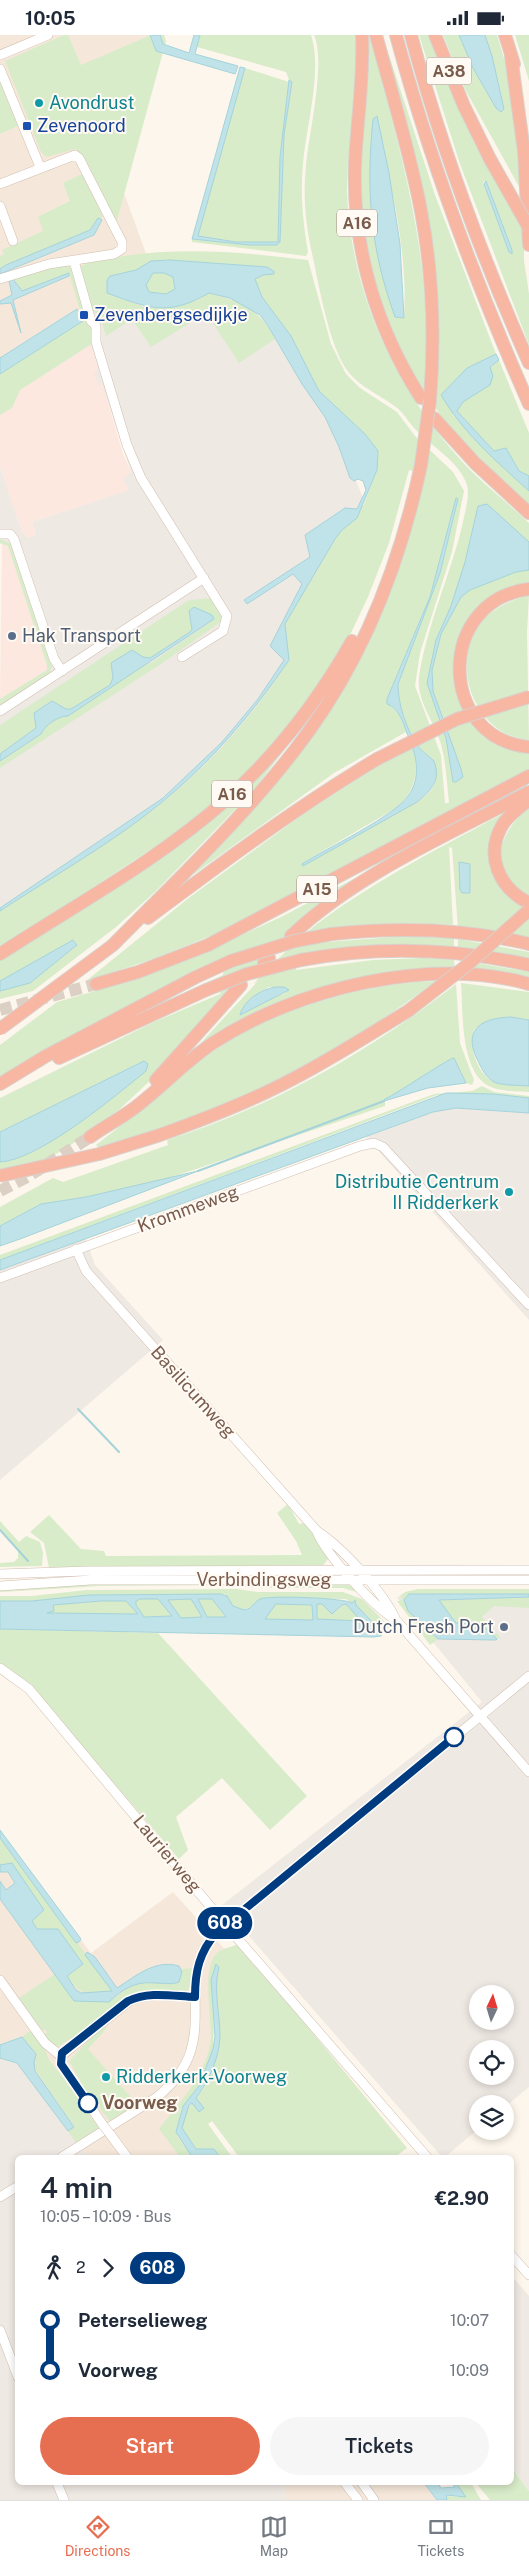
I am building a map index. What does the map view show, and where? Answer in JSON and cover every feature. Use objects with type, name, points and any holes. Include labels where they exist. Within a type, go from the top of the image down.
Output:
[{"type":"highway","name":"A16","points":[[362,35],[363,78],[355,174],[360,239],[365,268],[380,319],[396,356],[421,398]]},
{"type":"highway","name":"A16","points":[[112,945],[243,813],[309,730],[352,660],[382,597],[406,528],[421,465],[430,400],[433,354],[430,271],[422,212],[376,35]]},
{"type":"highway","points":[[396,35],[438,174],[460,237],[486,304],[529,404]]},
{"type":"highway","points":[[411,35],[460,189],[497,289],[529,363]]},
{"type":"highway","name":"A38","points":[[435,35],[464,106],[490,159],[529,228]]},
{"type":"highway","points":[[505,35],[522,84],[529,116]]},
{"type":"highway","points":[[511,56],[524,151],[529,245]]},
{"type":"highway","points":[[434,417],[475,463],[529,513]]},
{"type":"highway","name":"A16","points":[[0,954],[164,847],[215,809],[260,767],[309,708],[334,672],[394,564]]},
{"type":"highway","points":[[529,589],[508,594],[481,612],[465,637],[459,664],[462,694],[479,721],[504,740],[529,747]]},
{"type":"highway","points":[[0,1029],[247,845],[324,791],[377,759],[457,719],[529,697]]},
{"type":"highway","name":"A15","points":[[96,985],[138,973],[208,945],[529,775]]},
{"type":"highway","name":"A15","points":[[291,937],[333,903],[372,877],[529,792]]},
{"type":"highway","points":[[529,800],[513,812],[503,824],[497,838],[495,854],[497,868],[504,884],[516,896],[529,903]]},
{"type":"highway","points":[[0,1176],[84,1158],[160,1135],[218,1113],[282,1085],[345,1050],[408,1011],[466,966],[529,910]]},
{"type":"highway","points":[[0,1085],[55,1051],[196,977],[231,961],[287,943],[332,934],[378,929],[468,932],[529,944]]},
{"type":"highway","points":[[0,1085],[206,989],[247,974],[301,960],[376,951],[445,951],[468,953],[529,965]]},
{"type":"highway","points":[[241,985],[158,1078],[124,1110],[91,1136],[137,1106],[213,1043],[276,1009],[348,985],[404,977],[467,976],[529,984]]},
{"type":"street","points":[[0,55],[48,35]]},
{"type":"street","points":[[0,69],[40,167]]},
{"type":"street","points":[[0,185],[70,156],[80,157],[122,242],[122,249],[114,254],[38,266],[0,279]]},
{"type":"street","points":[[0,206],[13,241]]},
{"type":"street","points":[[74,261],[91,321],[96,326],[96,343],[132,459],[153,499],[227,616],[227,622],[223,631],[182,657]]},
{"type":"street","points":[[0,534],[10,534],[14,539],[54,659],[62,671]]},
{"type":"street","points":[[0,711],[204,578]]},
{"type":"street","name":"Krommeweg","points":[[0,1278],[360,1146],[378,1144],[529,1305]]},
{"type":"street","name":"Basilicumweg","points":[[76,1249],[86,1271],[317,1531],[353,1580],[385,1614],[396,1620]]},
{"type":"street","name":"Basilicumweg","points":[[317,1531],[326,1537],[368,1580],[381,1595],[396,1620]]},
{"type":"street","points":[[329,1570],[334,1564],[335,1558]]},
{"type":"street","name":"Verbindingsweg","points":[[0,1574],[87,1571],[529,1570]]},
{"type":"street","name":"Verbindingsweg","points":[[0,1586],[91,1580],[529,1580]]},
{"type":"street","points":[[381,1595],[387,1580]]},
{"type":"street","points":[[396,1620],[529,1772]]},
{"type":"street","name":"Laurierweg","points":[[0,1668],[30,1689],[225,1924],[425,2155]]},
{"type":"street","points":[[65,2155],[157,2097],[176,2080],[186,2065],[194,2044],[197,1967],[204,1949],[225,1924],[529,1676]]},
{"type":"street","points":[[0,1980],[45,2043],[61,2056]]},
{"type":"street","points":[[61,2056],[128,2001],[137,1997],[155,1995],[195,1997]]},
{"type":"street","points":[[61,2056],[61,2064],[126,2155]]},
{"type":"street","points":[[0,2197],[15,2188]]},
{"type":"street","points":[[514,2258],[529,2275]]},
{"type":"street","points":[[0,2331],[15,2369]]},
{"type":"street","points":[[59,2485],[64,2500]]},
{"type":"street","points":[[347,2485],[358,2500]]},
{"type":"street","points":[[363,2485],[374,2500]]},
{"type":"shaded area","points":[[0,35],[149,35],[152,41],[79,70],[151,267],[0,372]]},
{"type":"shaded area","points":[[243,294],[331,418],[363,498],[292,622],[306,662],[244,752],[0,929],[0,699],[47,670],[47,665],[8,546],[0,543],[0,467],[22,532],[28,538],[36,535],[32,522],[129,490],[123,479],[131,472],[102,384],[99,385],[94,375],[98,367],[91,345],[20,390],[12,408],[0,415],[0,372],[99,301]]},
{"type":"shaded area","points":[[91,344],[123,454],[131,472],[130,490],[32,522],[36,535],[28,538],[22,532],[0,467],[0,415],[12,408],[20,390]]},
{"type":"shaded area","points":[[2,542],[8,546],[47,665],[47,670],[0,699]]},
{"type":"shaded area","points":[[456,1108],[529,1113],[529,1320],[366,1137],[433,1112]]},
{"type":"shaded area","points":[[85,1237],[95,1265],[163,1340],[0,1480],[0,1266]]},
{"type":"shaded area","points":[[403,1593],[529,1593],[529,2087],[514,2100],[514,2095],[469,2095],[469,2137],[447,2155],[440,2155],[222,1905],[482,1702],[397,1598]]},
{"type":"shaded area","points":[[0,1834],[91,1953],[173,1892],[237,1963],[202,2073],[171,2116],[191,2155],[88,2155],[33,2076],[0,2055]]},
{"type":"shaded area","points":[[14,2051],[88,2155],[15,2155],[15,2485],[284,2485],[286,2500],[0,2500],[0,2055]]},
{"type":"shaded area","points":[[514,2278],[529,2296],[529,2491],[514,2471]]},
{"type":"shaded area","points":[[284,2485],[425,2485],[437,2500],[286,2500]]},
{"type":"green space","points":[[64,35],[68,35],[81,65],[151,35],[164,35],[166,41],[116,224],[81,155],[76,149],[46,157],[41,152],[5,61]]},
{"type":"green space","points":[[200,35],[311,35],[315,52],[315,68],[302,186],[303,219],[308,252],[306,256],[192,242],[192,239],[249,245],[277,245],[280,242],[284,135],[292,82],[289,80],[286,72],[197,47]]},
{"type":"green space","points":[[314,35],[357,35],[356,82],[347,190],[356,264],[366,300],[379,334],[395,367],[435,429],[467,467],[529,523],[529,586],[510,590],[463,639],[469,712],[529,751],[529,769],[215,934],[156,958],[86,981],[190,897],[302,815],[377,766],[413,748],[416,772],[409,794],[398,807],[302,863],[417,802],[432,789],[436,775],[434,761],[419,747],[409,731],[401,708],[398,684],[440,573],[458,500],[456,499],[430,597],[396,677],[391,706],[399,714],[406,732],[334,773],[176,887],[250,814],[382,610],[408,542],[425,474],[409,470],[389,543],[368,597],[350,635],[312,700],[239,783],[189,824],[0,949],[0,911],[100,847],[158,806],[213,756],[261,700],[289,660],[285,624],[335,539],[364,504],[377,470],[378,451],[365,434],[319,391],[291,336],[262,297],[255,279],[263,275],[274,274],[274,270],[267,267],[170,260],[151,261],[136,270],[125,273],[107,293],[147,308],[198,300],[209,293],[240,303],[263,320],[275,339],[239,363],[206,313],[151,347],[132,319],[106,336],[100,316],[92,310],[80,267],[87,263],[137,254],[186,251],[210,251],[308,260],[331,344],[346,374],[360,388],[397,412],[415,436],[453,472],[464,491],[452,552],[420,653],[415,686],[441,755],[445,803],[449,803],[441,744],[420,694],[419,677],[433,618],[463,522],[468,490],[463,476],[458,469],[416,430],[397,407],[365,387],[349,373],[335,347],[321,296],[309,238],[305,207],[306,165],[318,80],[317,47]]},
{"type":"green space","points":[[368,35],[376,57],[414,217],[424,285],[426,355],[439,356],[438,300],[386,46],[435,195],[496,354],[467,368],[453,415],[529,491],[529,507],[446,424],[395,344],[367,256],[359,191]],"holes":[[[373,119],[397,217],[404,268],[404,318],[395,317],[380,267],[372,219],[370,170]]]},
{"type":"green space","points":[[419,35],[431,35],[524,231],[524,260],[529,294],[529,345],[460,164]],"holes":[[[486,181],[512,254],[509,252],[483,182]]]},
{"type":"green space","points":[[443,35],[459,35],[473,68],[488,94],[500,91],[485,35],[497,35],[515,95],[522,192],[466,91]]},
{"type":"green space","points":[[515,35],[529,35],[529,81]]},
{"type":"green space","points":[[245,68],[289,82],[280,157],[278,242],[236,242],[197,236]]},
{"type":"green space","points":[[0,82],[18,126],[0,134]]},
{"type":"green space","points":[[82,174],[102,214],[102,220],[97,219],[89,231],[0,269],[0,256],[4,254],[2,250],[43,231],[38,217],[70,201],[63,183]]},
{"type":"green space","points":[[67,265],[74,270],[92,327],[93,343],[20,390],[12,408],[0,415],[0,374],[83,321],[69,273],[22,291],[12,276]]},
{"type":"green space","points":[[153,273],[164,273],[173,277],[175,289],[166,294],[149,292],[146,285]]},
{"type":"green space","points":[[499,360],[529,433],[529,476],[519,471],[506,448],[494,451],[457,411],[463,402],[490,385],[490,367]]},
{"type":"green space","points":[[0,539],[11,544],[52,667],[48,676],[0,705],[0,699],[47,670],[47,665],[8,546],[0,543]]},
{"type":"green space","points":[[529,595],[527,632],[529,740],[511,736],[495,727],[483,714],[474,698],[468,681],[467,662],[470,644],[478,627],[488,615],[514,600]]},
{"type":"green space","points":[[211,598],[221,614],[222,621],[161,664],[0,768],[0,761],[41,734],[52,722],[68,716],[145,664],[151,663],[213,620],[189,611],[192,629],[190,632],[150,658],[143,657],[132,650],[112,663],[113,678],[110,685],[71,709],[66,709],[52,701],[34,713],[36,728],[0,754],[0,725],[189,600]]},
{"type":"green space","points":[[317,706],[254,790],[156,891],[116,927],[33,991],[0,999],[0,991],[32,981],[77,945],[74,940],[0,981],[0,958],[163,852]]},
{"type":"green space","points":[[529,807],[529,897],[513,884],[504,872],[501,852],[503,841],[508,832],[521,814]]},
{"type":"green space","points":[[510,810],[490,856],[529,908],[529,941],[458,929],[452,848],[449,847],[453,925],[390,924],[327,930],[327,942],[406,936],[454,938],[454,947],[375,947],[317,952],[297,955],[296,970],[373,960],[424,958],[454,960],[455,972],[341,985],[185,1060],[258,981],[253,984],[292,945],[317,924],[387,877]],"holes":[[[270,987],[286,993],[264,1001],[241,1015],[244,1007],[256,995]]]},
{"type":"green space","points":[[384,863],[296,926],[155,1076],[120,1109],[64,1150],[34,1164],[0,1170],[0,1162],[18,1158],[38,1149],[57,1137],[142,1062],[0,1132],[0,1098],[154,1022],[220,994],[222,982],[178,996],[223,975],[225,963],[0,1076],[0,1045],[57,1002],[133,980],[193,958],[283,916]]},
{"type":"green space","points":[[458,939],[529,952],[529,960],[458,948]]},
{"type":"green space","points":[[460,960],[529,972],[529,980],[460,971]]},
{"type":"green space","points":[[436,981],[405,1004],[339,1046],[306,1065],[236,1100],[156,1132],[99,1148],[96,1145],[191,1067],[224,1044],[247,1031],[299,1008],[326,999],[382,986]]},
{"type":"green space","points":[[461,983],[529,992],[529,1020],[507,1017],[493,1019],[474,1030],[472,1043],[475,1059],[488,1078],[502,1084],[529,1086],[529,1092],[497,1089],[487,1085],[478,1077],[467,1053]]},
{"type":"green space","points":[[456,984],[460,1043],[474,1080],[472,1085],[466,1083],[459,1067],[446,1061],[433,1071],[385,1099],[385,1106],[163,1180],[86,1197],[41,1204],[0,1226],[0,1207],[53,1178],[63,1182],[168,1145],[167,1140],[206,1127],[282,1094],[354,1055],[423,1009]]},
{"type":"green space","points":[[482,1086],[494,1092],[529,1096],[529,1098],[493,1094],[437,1095],[0,1260],[0,1255],[434,1094],[472,1091]]},
{"type":"green space","points":[[288,1504],[299,1524],[304,1523],[328,1552],[328,1559],[323,1565],[49,1568],[44,1543],[30,1532],[49,1515],[81,1549],[104,1551],[106,1556],[302,1555],[296,1541],[277,1513]]},
{"type":"green space","points":[[0,1521],[19,1542],[26,1536],[40,1542],[43,1553],[42,1566],[0,1567],[0,1563],[14,1562],[18,1558],[18,1551],[0,1530]]},
{"type":"green space","points":[[81,1583],[254,1583],[273,1586],[348,1585],[360,1593],[343,1588],[259,1588],[235,1585],[100,1586],[0,1592],[0,1589],[37,1588]]},
{"type":"green space","points":[[236,1589],[257,1592],[343,1592],[362,1599],[390,1627],[381,1630],[356,1605],[356,1601],[352,1603],[346,1599],[264,1599],[244,1610],[233,1606],[225,1594],[89,1595],[32,1601],[0,1601],[0,1596],[31,1596],[87,1590]]},
{"type":"green space","points":[[418,1589],[529,1589],[529,1594],[405,1597],[438,1639],[430,1645],[397,1601],[400,1601],[402,1598],[400,1597],[405,1592]]},
{"type":"green space","points":[[529,1597],[529,1608],[494,1606],[482,1617],[500,1637],[497,1639],[480,1623],[456,1623],[439,1600]]},
{"type":"green space","points":[[211,1598],[226,1618],[207,1617],[198,1599]]},
{"type":"green space","points":[[140,1599],[158,1599],[172,1616],[144,1617],[136,1605],[136,1601]]},
{"type":"green space","points":[[191,1599],[203,1617],[181,1618],[167,1600]]},
{"type":"green space","points":[[126,1601],[138,1614],[47,1613],[53,1605]]},
{"type":"green space","points":[[276,1604],[312,1605],[313,1620],[264,1619]]},
{"type":"green space","points":[[317,1604],[322,1604],[332,1614],[342,1605],[346,1604],[362,1621],[317,1619]]},
{"type":"green space","points":[[0,1629],[158,1633],[307,1796],[270,1830],[222,1778],[176,1817],[188,1850],[179,1859],[26,1681],[0,1664]]},
{"type":"green space","points":[[0,1838],[113,1991],[85,1993],[72,1983],[67,1976],[83,1964],[37,1929],[31,1921],[42,1913],[12,1863],[0,1865]]},
{"type":"green space","points":[[239,1943],[407,2148],[398,2155],[238,2155],[212,2121],[208,2124],[231,2155],[218,2155],[214,2149],[196,2149],[182,2128],[187,2109],[204,2088],[218,2049],[220,2035],[216,1989],[219,1967],[215,1965],[213,2049],[199,2086],[181,2109],[177,2136],[191,2155],[178,2155],[159,2129],[189,2090],[207,2057],[211,2035],[208,1995],[209,1970],[212,1959],[220,1950]]},
{"type":"green space","points":[[193,1968],[190,1987],[187,1991],[138,1993],[127,1997],[91,2026],[57,2047],[52,2046],[44,2035],[47,2032],[44,2029],[41,2031],[19,1998],[55,1974],[74,2001],[109,2002],[133,1984],[146,1982],[174,1984],[179,1982],[181,1969]]},
{"type":"green space","points":[[102,2026],[107,2028],[88,2049],[137,2104],[110,2121],[100,2109],[100,2104],[95,2098],[90,2098],[69,2061]]},
{"type":"green space","points":[[32,2029],[43,2045],[49,2060],[82,2101],[81,2104],[99,2128],[76,2143],[68,2131],[74,2126],[34,2068],[36,2054],[22,2037]]},
{"type":"green space","points":[[514,2471],[529,2491],[529,2500],[490,2500],[478,2485],[514,2485]]},
{"type":"green space","points":[[457,2485],[472,2485],[481,2500],[447,2500],[444,2496],[465,2497]]},
{"type":"water","points":[[150,35],[160,35],[163,44],[189,53],[194,35],[200,35],[195,54],[238,66],[235,74],[156,51]]},
{"type":"water","points":[[459,35],[485,35],[492,56],[504,109],[501,112],[496,108],[473,68]]},
{"type":"water","points":[[240,67],[245,68],[198,236],[236,242],[278,242],[280,157],[289,80],[292,82],[284,135],[280,242],[277,245],[249,245],[192,239]]},
{"type":"water","points":[[377,116],[389,173],[400,244],[404,318],[395,317],[386,289],[375,241],[370,194],[370,170],[373,119]]},
{"type":"water","points":[[486,181],[512,254],[509,252],[484,184]]},
{"type":"water","points":[[98,218],[102,220],[94,235],[0,274],[0,269],[6,265],[90,230]]},
{"type":"water","points":[[170,260],[267,267],[274,271],[274,274],[263,275],[255,279],[262,297],[291,336],[319,391],[365,434],[378,451],[377,470],[357,518],[342,530],[335,539],[285,624],[289,660],[246,718],[197,771],[142,818],[102,846],[0,911],[0,908],[163,798],[222,742],[258,699],[284,660],[270,646],[302,584],[293,574],[247,604],[244,600],[310,557],[305,535],[345,508],[357,509],[366,490],[363,481],[358,479],[354,481],[350,478],[339,447],[325,417],[302,384],[260,315],[230,298],[209,293],[195,301],[182,305],[158,308],[134,303],[107,293],[107,280],[110,276],[136,270],[151,261]],"holes":[[[153,273],[164,273],[173,277],[175,289],[166,294],[149,292],[146,285]]]},
{"type":"water","points":[[69,273],[69,276],[13,300],[21,333],[11,303],[0,304],[0,301],[12,295],[9,281],[13,279],[22,291]]},
{"type":"water","points":[[77,309],[83,321],[0,374],[0,358]]},
{"type":"water","points":[[496,354],[499,360],[490,367],[493,376],[490,385],[463,402],[457,411],[494,451],[506,448],[519,471],[529,476],[529,491],[470,434],[441,395],[467,368]]},
{"type":"water","points":[[456,498],[458,499],[440,573],[398,684],[401,708],[409,731],[419,747],[434,761],[436,779],[434,784],[417,802],[303,866],[302,864],[359,832],[401,804],[408,796],[415,782],[416,760],[412,745],[399,714],[392,706],[387,704],[387,699],[430,597]]},
{"type":"water","points":[[487,504],[529,542],[529,570],[516,572],[470,590],[461,597],[441,634],[432,670],[433,691],[463,777],[453,782],[446,738],[427,683],[436,640],[451,606],[465,562],[478,506]]},
{"type":"water","points":[[194,607],[212,615],[214,619],[68,716],[52,722],[41,734],[0,761],[0,754],[36,728],[34,713],[52,701],[66,709],[71,709],[110,685],[113,678],[111,663],[132,650],[143,657],[150,658],[190,632],[192,629],[189,611]]},
{"type":"water","points":[[459,862],[470,864],[470,893],[462,893],[460,890]]},
{"type":"water","points":[[73,940],[77,945],[30,983],[0,991],[0,981]]},
{"type":"water","points":[[276,987],[284,987],[289,990],[240,1015],[245,1005],[254,996]]},
{"type":"water","points":[[511,1017],[529,1020],[529,1086],[506,1085],[494,1082],[483,1071],[474,1052],[472,1043],[476,1029],[490,1020]]},
{"type":"water","points":[[454,1058],[466,1083],[428,1088],[384,1101],[385,1099]]},
{"type":"water","points":[[144,1061],[148,1064],[146,1071],[76,1125],[35,1151],[16,1159],[0,1162],[0,1132]]},
{"type":"water","points":[[446,1093],[493,1094],[529,1098],[529,1113],[456,1108],[433,1112],[0,1270],[0,1260]]},
{"type":"water","points":[[198,1171],[0,1246],[0,1226],[41,1204],[86,1197]]},
{"type":"water","points":[[221,1594],[227,1596],[233,1606],[244,1610],[260,1599],[267,1598],[322,1598],[352,1603],[355,1600],[356,1605],[383,1633],[381,1636],[374,1637],[0,1629],[0,1601],[32,1601],[89,1595]],"holes":[[[140,1599],[158,1599],[172,1616],[144,1617],[136,1605],[136,1601]],[[191,1599],[202,1617],[181,1618],[168,1600]],[[198,1599],[212,1599],[226,1617],[207,1617]],[[126,1601],[138,1614],[47,1613],[54,1611],[53,1605]],[[276,1604],[312,1605],[313,1620],[265,1619]],[[317,1604],[322,1604],[332,1614],[342,1605],[346,1604],[361,1621],[317,1619]]]},
{"type":"water","points":[[409,1594],[529,1594],[529,1597],[439,1600],[456,1623],[480,1623],[497,1639],[438,1639],[408,1611],[404,1600]]},
{"type":"water","points":[[0,1830],[81,1939],[79,1942],[76,1943],[0,1838]]},
{"type":"water","points":[[12,1863],[44,1910],[32,1921],[37,1929],[58,1929],[83,1964],[67,1976],[76,1990],[81,1993],[112,1991],[85,1955],[87,1952],[95,1957],[117,1988],[146,1970],[170,1964],[179,1966],[182,1972],[179,1982],[170,1984],[141,1983],[124,1990],[109,2002],[74,2001],[0,1899],[0,1881],[6,1890],[15,1883],[8,1872],[0,1872],[0,1865]]},
{"type":"water","points":[[216,1964],[219,1967],[217,1976],[220,2028],[218,2053],[209,2077],[196,2098],[204,2108],[199,2112],[192,2103],[189,2105],[182,2128],[196,2149],[214,2149],[218,2155],[191,2155],[176,2132],[183,2106],[199,2086],[213,2049],[215,2036],[211,1980]]},
{"type":"water","points":[[22,2037],[36,2054],[35,2071],[74,2127],[68,2131],[17,2063],[0,2058],[0,2045]]},
{"type":"water","points":[[426,2485],[439,2485],[441,2488],[455,2487],[454,2485],[457,2485],[466,2497],[446,2495],[447,2500],[437,2500]]},
{"type":"waterway","points":[[198,1171],[384,1101]]},
{"type":"waterway","points":[[78,1409],[119,1452]]},
{"type":"waterway","points":[[0,1530],[28,1561]]},
{"type":"tunnel","points":[[0,1010],[96,984]]},
{"type":"tunnel","points":[[0,1191],[27,1177],[90,1137]]},
{"type":"bus line","name":"608","points":[[88,2103],[61,2064],[62,2053],[128,2001],[137,1997],[155,1995],[195,1997],[197,1967],[200,1958],[204,1949],[217,1932],[454,1737]]},
{"type":"place","name":"Avondrust","points":[[39,103]]},
{"type":"place","name":"Zevenoord","points":[[27,126]]},
{"type":"place","name":"Zevenbergsedijkje","points":[[84,315]]},
{"type":"place","name":"Hak Transport","points":[[12,636]]},
{"type":"place","name":"Distributie Centrum II Ridderkerk","points":[[509,1192]]},
{"type":"place","name":"Dutch Fresh Port","points":[[504,1627]]},
{"type":"place","name":"Ridderkerk-Voorweg","points":[[106,2077]]},
{"type":"place","name":"Voorweg","points":[[88,2103]]}]
